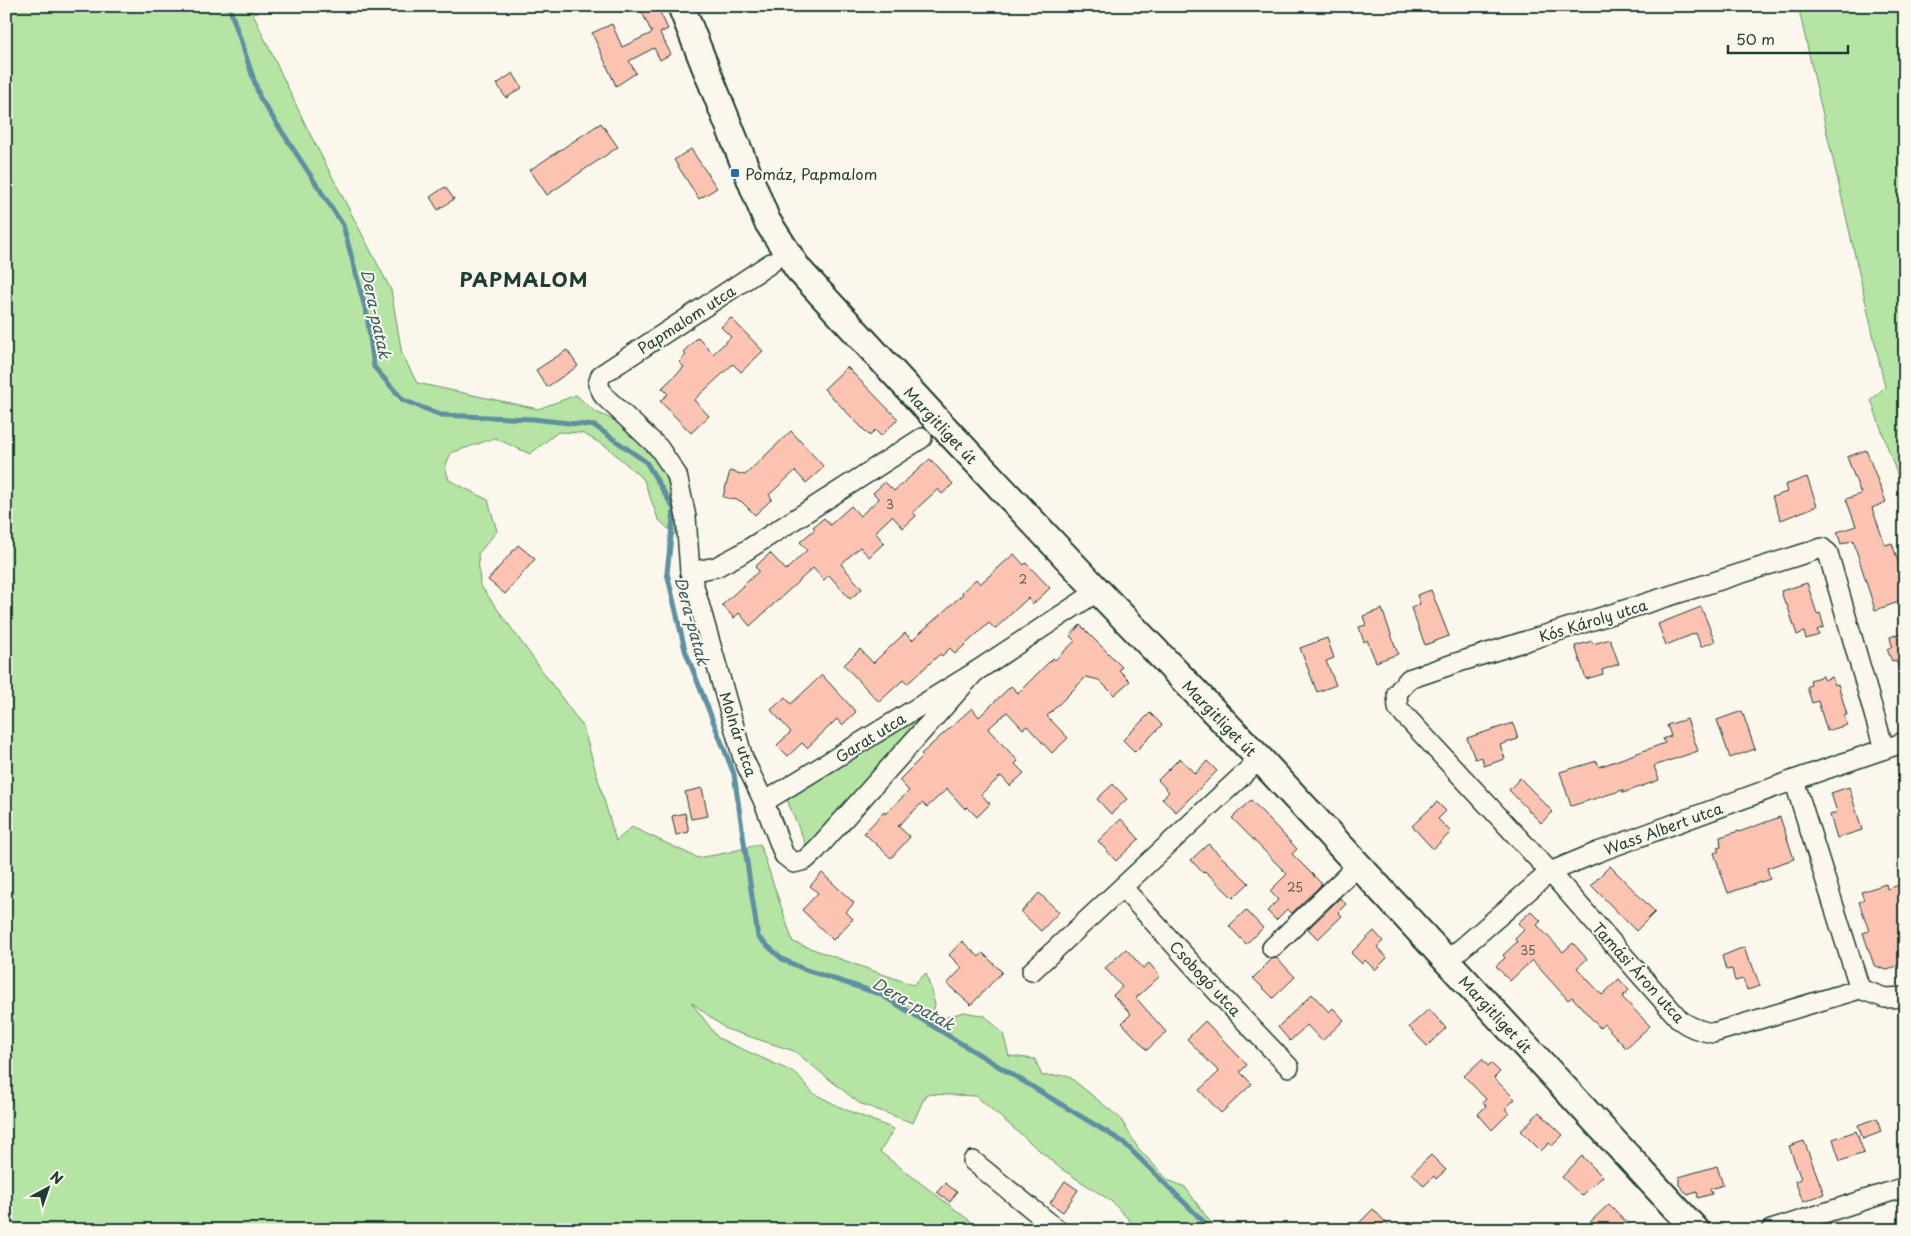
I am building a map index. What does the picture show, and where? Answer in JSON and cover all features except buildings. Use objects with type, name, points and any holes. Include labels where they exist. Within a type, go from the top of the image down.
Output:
[{"type":"main road","name":"Margitliget út","points":[[681,6],[767,221],[798,269],[1098,591],[1260,759],[1696,1230]]},
{"type":"street","name":"Papmalom utca","points":[[601,375],[771,262]]},
{"type":"street","name":"Molnár utca","points":[[601,375],[598,384],[604,396],[659,448],[677,475],[686,516],[690,572],[744,758],[764,802],[784,855],[794,863],[805,860],[816,850]]},
{"type":"street","points":[[690,572],[716,567],[739,555],[922,438]]},
{"type":"street","name":"Kós Károly utca","points":[[1550,872],[1398,708],[1397,693],[1408,679],[1822,548],[1828,553],[1884,749]]},
{"type":"street","name":"Garat utca","points":[[764,802],[975,672],[1098,591]]},
{"type":"street","name":"Garat utca","points":[[816,850],[975,672]]},
{"type":"street","name":"Wass Albert utca","points":[[1447,961],[1550,872],[1598,852],[1794,780],[1905,742]]},
{"type":"street","points":[[1032,971],[1260,759]]},
{"type":"street","points":[[1794,780],[1860,989],[1885,998],[1905,997]]},
{"type":"street","points":[[1272,948],[1358,865]]},
{"type":"street","name":"Tamási Áron utca","points":[[1550,872],[1680,1020],[1696,1030],[1713,1033],[1860,989]]},
{"type":"street","name":"Csobogó utca","points":[[1123,888],[1221,996],[1290,1067]]},
{"type":"street","points":[[973,1161],[1058,1230]]},
{"type":"street","points":[[1771,1230],[1905,1187]]},
{"type":"green space","points":[[6,6],[249,6],[309,132],[391,290],[402,354],[417,383],[538,409],[576,395],[594,411],[620,423],[646,448],[674,482],[679,513],[675,535],[658,519],[644,480],[607,447],[582,433],[558,432],[530,454],[495,438],[451,453],[445,467],[449,480],[488,500],[497,531],[478,554],[480,585],[583,727],[616,841],[632,827],[698,858],[760,844],[793,942],[913,985],[926,973],[935,1004],[932,1015],[947,1017],[964,1012],[985,1016],[1003,1033],[1009,1056],[1035,1059],[1042,1076],[1067,1075],[1120,1118],[1138,1148],[1168,1180],[1185,1187],[1216,1230],[1155,1230],[1132,1223],[1111,1201],[1060,1168],[976,1096],[926,1094],[913,1123],[859,1103],[794,1051],[726,1029],[691,1002],[718,1038],[795,1073],[813,1093],[844,1109],[894,1129],[880,1152],[982,1230],[6,1230]]},
{"type":"green space","points":[[1798,6],[1905,6],[1905,497],[1871,400],[1885,387]]},
{"type":"green space","points":[[940,702],[812,844],[806,845],[787,800]]},
{"type":"waterway","name":"Dera-patak","points":[[229,6],[260,98],[343,225],[367,315],[374,367],[403,400],[441,415],[533,419],[595,426],[646,462],[674,509],[667,573],[685,650],[734,774],[758,937],[782,959],[806,970],[880,994],[1123,1142],[1204,1222],[1207,1230]]},
{"type":"place","name":"Pomáz, Papmalom","points":[[735,173]]},
{"type":"district","name":"PAPMALOM","points":[[524,279]]}]
